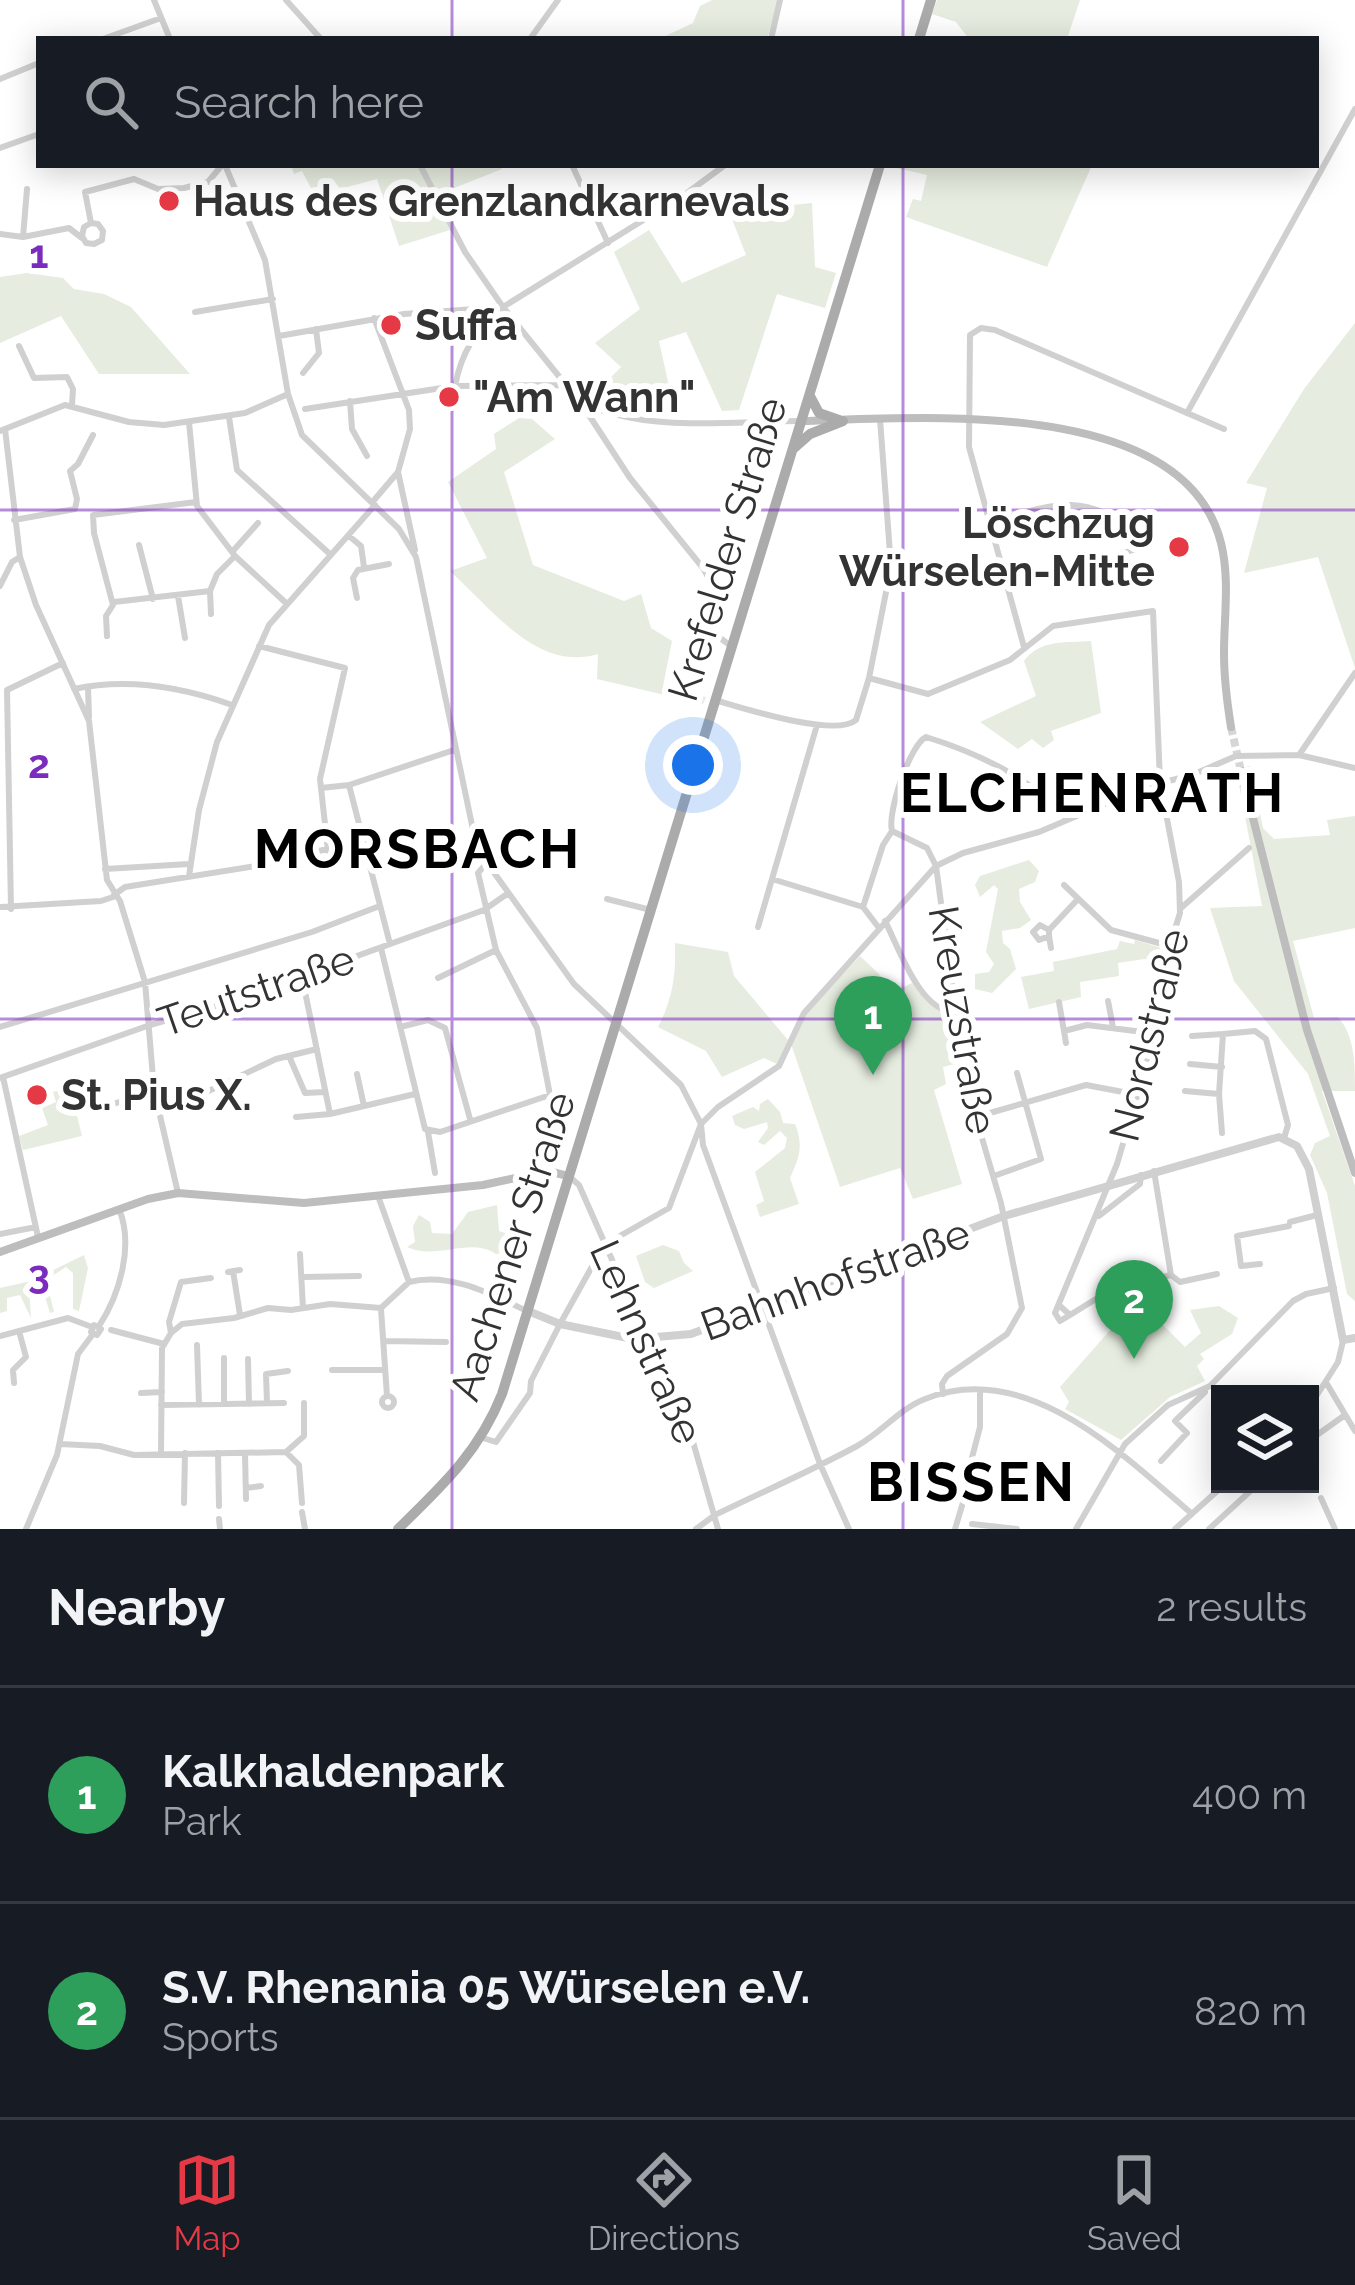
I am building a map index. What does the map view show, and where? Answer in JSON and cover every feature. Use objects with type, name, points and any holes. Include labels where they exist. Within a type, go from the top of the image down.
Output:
[{"type":"main road","points":[[920,36],[931,0]]},
{"type":"main road","name":"Krefelder Straße","points":[[618,1022],[879,168]]},
{"type":"main road","points":[[809,394],[819,413],[842,421]]},
{"type":"main road","points":[[800,421],[968,419],[1041,427],[1151,455],[1187,482],[1210,514],[1225,566],[1224,656],[1231,727]]},
{"type":"main road","points":[[791,452],[810,434],[842,421]]},
{"type":"main road","points":[[1241,771],[1307,1030],[1355,1173]]},
{"type":"main road","name":"Aachener Straße","points":[[398,1529],[483,1438],[502,1394],[618,1022]]},
{"type":"main road","points":[[0,1252],[37,1232],[178,1192],[289,1203],[483,1185],[548,1171],[568,1176]]},
{"type":"street","points":[[154,0],[169,36]]},
{"type":"street","points":[[286,0],[318,36]]},
{"type":"street","points":[[532,36],[558,0]]},
{"type":"street","points":[[772,36],[780,0]]},
{"type":"street","points":[[112,36],[161,17]]},
{"type":"street","points":[[0,79],[36,64]]},
{"type":"street","points":[[1187,413],[1355,110]]},
{"type":"street","points":[[0,148],[36,135]]},
{"type":"street","points":[[89,224],[85,192],[134,179],[158,190],[184,188],[208,182],[221,168]]},
{"type":"street","points":[[225,168],[265,260],[288,394],[302,435],[375,502],[416,557]]},
{"type":"street","points":[[422,168],[465,252],[503,308],[581,403],[630,478],[703,568],[711,582],[716,634],[731,646]]},
{"type":"street","points":[[573,168],[608,243]]},
{"type":"street","points":[[455,386],[459,366],[476,333],[503,308],[720,168]]},
{"type":"street","points":[[23,237],[27,189]]},
{"type":"street","points":[[84,241],[82,230],[89,224]]},
{"type":"street","points":[[0,234],[23,237],[89,224],[100,226],[103,237],[94,244],[69,228]]},
{"type":"street","points":[[195,312],[273,299]]},
{"type":"street","points":[[279,336],[374,318],[503,308]]},
{"type":"street","points":[[189,876],[207,774],[232,705],[273,617],[349,536],[399,468],[410,429],[404,393],[374,318]]},
{"type":"street","points":[[869,678],[928,694],[991,669],[1024,649],[969,447],[970,335],[981,328],[1021,341],[1224,429]]},
{"type":"street","points":[[302,373],[319,353],[316,329]]},
{"type":"street","points":[[19,346],[34,378],[67,377],[73,389],[72,405]]},
{"type":"street","points":[[305,409],[455,386],[566,385]]},
{"type":"street","points":[[89,721],[36,605],[20,557],[3,430],[58,406],[72,405],[148,425],[229,417],[288,394]]},
{"type":"street","points":[[350,401],[352,429],[367,456]]},
{"type":"street","points":[[581,403],[678,422],[800,421]]},
{"type":"street","points":[[229,417],[237,470],[332,554]]},
{"type":"street","points":[[714,700],[818,725],[841,728],[856,720],[869,678],[892,547],[880,419]]},
{"type":"street","points":[[189,422],[196,502],[233,554],[286,603]]},
{"type":"street","points":[[14,520],[67,512],[77,506],[70,471],[93,435]]},
{"type":"street","points":[[399,468],[474,840],[485,865],[574,984],[681,1085],[701,1124],[703,1145],[820,1463],[849,1529]]},
{"type":"street","points":[[107,636],[106,616],[112,602],[93,514],[196,502]]},
{"type":"street","points":[[990,522],[1059,504],[1090,507],[1132,531],[1136,549],[1098,561]]},
{"type":"street","points":[[211,614],[210,591],[217,574],[258,523]]},
{"type":"street","points":[[349,536],[361,546],[364,567]]},
{"type":"street","points":[[139,545],[153,599]]},
{"type":"street","points":[[0,586],[12,562],[20,557]]},
{"type":"street","points":[[357,598],[353,578],[364,567],[388,564]]},
{"type":"street","points":[[112,602],[210,591]]},
{"type":"street","points":[[178,596],[185,638]]},
{"type":"street","name":"Nordstraße","points":[[1024,649],[1053,626],[1153,611],[1160,782],[1181,908],[1142,1081],[1056,1318],[1064,1320],[1112,1289],[1172,1275]]},
{"type":"street","points":[[259,646],[345,668],[322,767],[328,851]]},
{"type":"street","points":[[10,909],[3,690],[63,663]]},
{"type":"street","points":[[1299,755],[1355,673]]},
{"type":"street","points":[[88,687],[105,869],[146,982],[154,1090],[178,1192]]},
{"type":"street","points":[[74,689],[176,688],[232,705]]},
{"type":"street","points":[[758,927],[818,725]]},
{"type":"street","points":[[862,907],[892,831],[890,817],[920,738],[938,740],[985,761],[1036,790],[1067,819]]},
{"type":"street","points":[[321,788],[349,784],[454,750]]},
{"type":"street","points":[[483,1438],[493,1443],[499,1440],[530,1393],[531,1381],[604,1245],[669,1208],[701,1124],[778,1066],[804,1012],[936,866],[1243,755],[1299,755],[1352,767]]},
{"type":"street","points":[[349,784],[390,945]]},
{"type":"street","points":[[892,831],[927,848],[936,866]]},
{"type":"street","points":[[0,907],[101,902],[124,887],[361,841]]},
{"type":"street","points":[[1181,908],[1249,848]]},
{"type":"street","points":[[105,869],[189,864]]},
{"type":"street","points":[[485,865],[478,873],[496,950],[542,1043],[553,1141],[548,1171]]},
{"type":"street","name":"Kreuzstraße","points":[[936,866],[965,1081],[1021,1291],[1021,1314],[1007,1334],[942,1381],[943,1394]]},
{"type":"street","points":[[772,879],[862,907],[882,925],[927,996],[941,1011],[955,1013]]},
{"type":"street","points":[[1064,885],[1111,930],[1170,946]]},
{"type":"street","name":"Teutstraße","points":[[1,1078],[381,949],[484,910],[507,894]]},
{"type":"street","points":[[1051,948],[1049,933],[1078,898]]},
{"type":"street","points":[[607,899],[651,910]]},
{"type":"street","points":[[0,1028],[312,932],[377,907]]},
{"type":"street","points":[[381,949],[422,1124],[428,1132]]},
{"type":"street","points":[[438,978],[496,950]]},
{"type":"street","points":[[302,977],[330,1114]]},
{"type":"street","points":[[1108,1000],[1113,1027]]},
{"type":"street","points":[[1059,1002],[1066,1043]]},
{"type":"street","points":[[400,1027],[428,1020],[445,1028],[470,1119]]},
{"type":"street","points":[[1064,1031],[1087,1025],[1151,1033]]},
{"type":"street","points":[[1192,1036],[1263,1033],[1288,1125],[1281,1137],[1300,1150],[1310,1169],[1343,1340],[1341,1354],[1319,1394]]},
{"type":"street","points":[[1223,1034],[1219,1094],[1223,1142]]},
{"type":"street","points":[[160,1114],[290,1056],[317,1049]]},
{"type":"street","points":[[290,1056],[305,1093],[325,1092]]},
{"type":"street","points":[[1190,1064],[1222,1067]]},
{"type":"street","points":[[357,1073],[364,1106]]},
{"type":"street","points":[[994,1176],[1041,1159],[1017,1073]]},
{"type":"street","points":[[0,1234],[37,1232],[1,1078]]},
{"type":"street","points":[[976,1117],[1086,1084],[1123,1092]]},
{"type":"street","points":[[96,1110],[154,1090]]},
{"type":"street","points":[[1185,1091],[1219,1094]]},
{"type":"street","points":[[296,1117],[415,1094]]},
{"type":"street","points":[[428,1132],[550,1096]]},
{"type":"street","points":[[0,1117],[10,1114]]},
{"type":"street","points":[[428,1132],[435,1174]]},
{"type":"street","name":"Bahnhofstraße","points":[[527,1311],[560,1324],[647,1340],[713,1328],[1004,1216],[1154,1172],[1223,1142],[1281,1137]]},
{"type":"street","points":[[1154,1172],[1172,1275],[1183,1282],[1217,1274]]},
{"type":"street","points":[[1096,1218],[1140,1184],[1141,1175]]},
{"type":"street","name":"Lehnstraße","points":[[568,1176],[579,1185],[691,1427],[718,1529]]},
{"type":"street","points":[[378,1196],[409,1282]]},
{"type":"street","points":[[26,1529],[60,1444],[78,1354],[95,1329],[126,1250],[119,1209]]},
{"type":"street","points":[[1259,1264],[1242,1269],[1237,1236],[1321,1214]]},
{"type":"street","points":[[300,1254],[303,1308]]},
{"type":"street","points":[[234,1271],[240,1315]]},
{"type":"street","points":[[303,1277],[359,1276]]},
{"type":"street","points":[[171,1333],[169,1322],[181,1282],[211,1278]]},
{"type":"street","points":[[161,1454],[160,1357],[171,1333],[187,1322],[222,1321],[268,1308],[329,1304],[381,1308],[409,1282],[428,1279],[462,1284],[527,1311]]},
{"type":"street","points":[[1161,1461],[1187,1433],[1174,1421],[1293,1301],[1334,1288]]},
{"type":"street","points":[[381,1308],[385,1341],[381,1400]]},
{"type":"street","points":[[0,1336],[68,1318],[95,1329]]},
{"type":"street","points":[[14,1383],[13,1370],[26,1357],[19,1330]]},
{"type":"street","points":[[111,1330],[164,1344]]},
{"type":"street","points":[[1343,1340],[1355,1338]]},
{"type":"street","points":[[385,1341],[446,1342]]},
{"type":"street","points":[[197,1345],[199,1405]]},
{"type":"street","points":[[224,1358],[224,1404]]},
{"type":"street","points":[[248,1359],[249,1404]]},
{"type":"street","points":[[332,1370],[385,1370]]},
{"type":"street","points":[[267,1403],[266,1374],[288,1371]]},
{"type":"street","points":[[1327,1384],[1355,1431]]},
{"type":"street","points":[[1076,1529],[1118,1453],[1168,1405],[1210,1386]]},
{"type":"street","points":[[955,1529],[980,1427],[980,1390]]},
{"type":"street","points":[[696,1529],[874,1435],[908,1407],[943,1394],[980,1390],[1029,1399],[1074,1421],[1192,1514]]},
{"type":"street","points":[[141,1393],[162,1392]]},
{"type":"street","points":[[161,1405],[284,1403]]},
{"type":"street","points":[[60,1444],[100,1446],[127,1455],[286,1452],[304,1436],[304,1403]]},
{"type":"street","points":[[1319,1434],[1346,1415]]},
{"type":"street","points":[[286,1452],[299,1465],[305,1529]]},
{"type":"street","points":[[218,1453],[219,1506]]},
{"type":"street","points":[[245,1453],[246,1499]]},
{"type":"street","points":[[184,1454],[184,1503]]},
{"type":"street","points":[[246,1488],[260,1486]]},
{"type":"street","points":[[1175,1529],[1215,1493]]},
{"type":"street","points":[[1209,1529],[1248,1493]]},
{"type":"street","points":[[1321,1498],[1335,1529]]},
{"type":"street","points":[[219,1519],[220,1529]]},
{"type":"street","points":[[972,1524],[1017,1529]]},
{"type":"shaded area","points":[[712,0],[779,0],[768,36],[665,36],[693,23],[700,6]]},
{"type":"shaded area","points":[[937,0],[1080,0],[1068,36],[967,36],[956,22],[932,14]]},
{"type":"shaded area","points":[[292,168],[502,169],[434,196],[450,230],[399,246],[377,179],[340,189],[334,181],[312,190],[302,171],[294,174]]},
{"type":"shaded area","points":[[897,168],[1091,168],[1047,267],[906,217],[913,199],[921,201],[927,175]]},
{"type":"shaded area","points":[[812,203],[815,267],[836,273],[825,308],[777,294],[739,410],[722,411],[686,332],[659,341],[676,418],[589,400],[621,367],[595,343],[640,309],[614,252],[649,230],[682,283],[746,255],[732,219],[746,210]]},
{"type":"shaded area","points":[[27,273],[63,278],[74,289],[104,294],[131,307],[190,374],[99,374],[61,316],[0,343],[0,277]]},
{"type":"shaded area","points":[[1355,323],[1355,668],[1318,557],[1244,573],[1267,488],[1246,483],[1304,389]]},
{"type":"shaded area","points":[[519,418],[532,419],[555,439],[504,472],[533,565],[624,601],[641,594],[651,628],[672,641],[663,686],[706,697],[703,704],[597,679],[598,654],[576,657],[535,646],[450,571],[487,558],[448,482],[496,449],[494,434]]},
{"type":"shaded area","points":[[1091,641],[1101,713],[1051,731],[1054,740],[1043,748],[1032,739],[1018,749],[980,722],[1036,696],[1024,661],[1030,654],[1054,644]]},
{"type":"shaded area","points":[[1250,766],[1263,828],[1274,839],[1330,835],[1327,820],[1355,816],[1355,928],[1293,941],[1314,1018],[1338,1017],[1353,1051],[1355,1091],[1322,1091],[1355,1186],[1355,1301],[1347,1294],[1327,1193],[1310,1155],[1315,1143],[1330,1136],[1308,1074],[1234,981],[1210,908],[1262,906],[1236,769]]},
{"type":"shaded area","points":[[1029,860],[1039,871],[1035,882],[1019,889],[1020,902],[1031,920],[1002,931],[1016,969],[992,993],[975,989],[975,974],[989,972],[994,964],[986,952],[998,889],[994,885],[980,897],[975,885],[980,876]]},
{"type":"shaded area","points":[[1135,940],[1162,948],[1158,962],[1118,963],[1119,976],[1080,982],[1081,997],[1029,1009],[1021,977],[1054,971],[1053,962],[1117,949],[1120,941],[1134,944]]},
{"type":"shaded area","points":[[675,943],[728,952],[734,976],[788,1040],[777,1064],[764,1058],[722,1077],[706,1051],[658,1027],[672,986]]},
{"type":"shaded area","points":[[860,956],[880,975],[876,979],[885,996],[912,983],[945,1016],[954,1064],[943,1067],[946,1084],[934,1090],[962,1184],[913,1199],[900,1168],[840,1187],[791,1044],[805,1014]]},
{"type":"shaded area","points":[[70,1087],[82,1136],[23,1150],[19,1136],[48,1125],[42,1108],[56,1102],[53,1092]]},
{"type":"shaded area","points":[[768,1099],[783,1123],[795,1124],[798,1132],[799,1152],[790,1178],[799,1204],[760,1217],[756,1205],[764,1201],[755,1172],[785,1148],[787,1138],[780,1131],[764,1145],[758,1142],[767,1122],[744,1129],[735,1125],[732,1116],[753,1107],[759,1111]]},
{"type":"shaded area","points":[[497,1205],[499,1231],[519,1238],[520,1250],[496,1254],[475,1247],[418,1251],[407,1247],[415,1242],[413,1226],[419,1215],[430,1222],[432,1233],[452,1234],[468,1212]]},
{"type":"shaded area","points":[[663,1245],[679,1251],[693,1271],[654,1288],[645,1282],[636,1256]]},
{"type":"shaded area","points":[[84,1255],[88,1268],[79,1311],[73,1309],[73,1273],[66,1267],[46,1280],[54,1312],[50,1313],[42,1287],[29,1290],[31,1318],[20,1295],[7,1298],[7,1311],[0,1313],[0,1288],[31,1281]]},
{"type":"shaded area","points":[[1147,1286],[1155,1317],[1185,1347],[1201,1333],[1190,1310],[1219,1306],[1238,1318],[1232,1334],[1200,1354],[1204,1359],[1197,1366],[1205,1381],[1170,1397],[1121,1440],[1065,1409],[1069,1402],[1060,1387],[1126,1312],[1119,1297]]},
{"type":"tunnel","points":[[1231,727],[1241,771]]},
{"type":"place","name":"Haus des Grenzlandkarnevals","points":[[169,201]]},
{"type":"place","name":"Suffa","points":[[391,325]]},
{"type":"place","name":"\"Am Wann\"","points":[[449,397]]},
{"type":"place","name":"Löschzug Würselen-Mitte","points":[[1179,547]]},
{"type":"place","name":"Kalkhaldenpark","points":[[873,1075]]},
{"type":"place","name":"St. Pius X.","points":[[37,1095]]},
{"type":"place","name":"S.V. Rhenania 05 Würselen e.V.","points":[[1134,1359]]},
{"type":"district","name":"ELCHENRATH","points":[[1093,793]]},
{"type":"district","name":"MORSBACH","points":[[418,849]]},
{"type":"district","name":"BISSEN","points":[[972,1482]]}]
